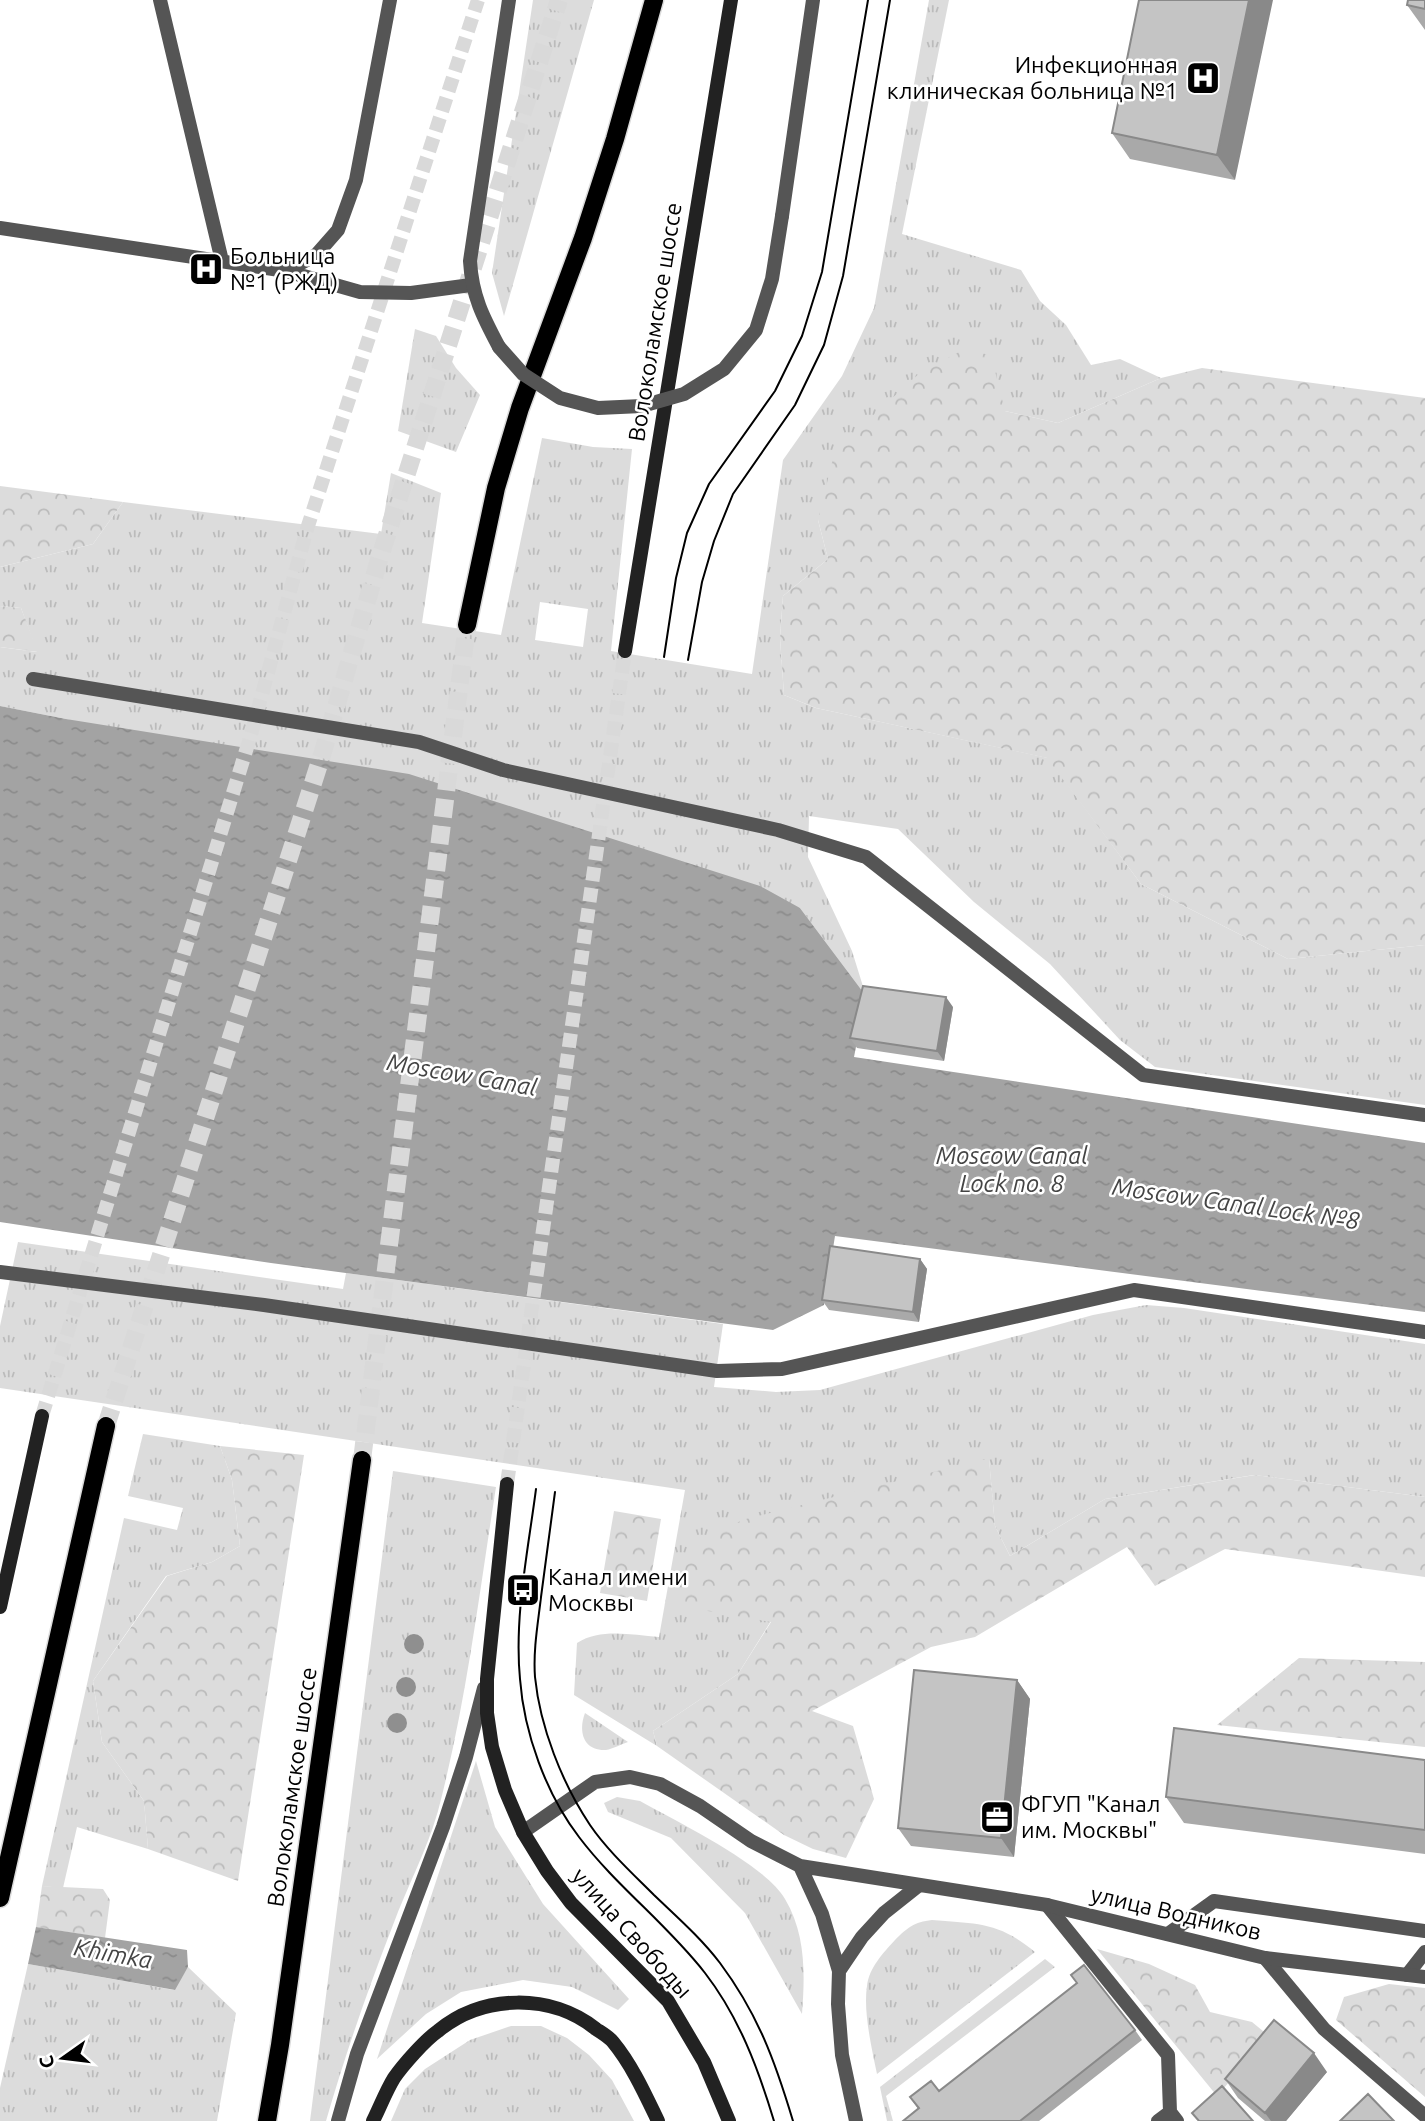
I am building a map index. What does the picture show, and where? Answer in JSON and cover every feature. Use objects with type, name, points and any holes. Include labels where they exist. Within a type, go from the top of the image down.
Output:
[{"type":"main road","points":[[467,625],[496,488],[520,408],[611,152],[654,0]]},
{"type":"main road","name":"Волоколамское шоссе","points":[[625,651],[731,0]]},
{"type":"main road","points":[[0,1607],[42,1416]]},
{"type":"main road","points":[[0,1898],[106,1426]]},
{"type":"main road","name":"Волоколамское шоссе","points":[[267,2121],[362,1460]]},
{"type":"main road","name":"улица Свободы","points":[[507,1484],[487,1679],[487,1713],[492,1746],[505,1790],[523,1832],[571,1903],[668,2001],[704,2062],[729,2121]]},
{"type":"main road","points":[[373,2121],[395,2076],[437,2031],[463,2015],[494,2005],[518,2002],[542,2003],[568,2011],[612,2041],[639,2083],[658,2121]]},
{"type":"street","points":[[160,0],[222,261]]},
{"type":"street","points":[[286,271],[316,255],[338,230],[355,180],[390,0]]},
{"type":"street","points":[[509,0],[472,237],[471,285],[480,312],[499,347],[523,374],[560,398],[598,408],[642,406],[684,394],[724,369],[755,330],[772,279],[813,0]]},
{"type":"street","points":[[0,228],[286,271],[360,292],[411,293],[471,285]]},
{"type":"street","points":[[33,680],[419,742],[503,770],[778,830],[866,857],[1143,1075],[1425,1115]]},
{"type":"street","points":[[0,1272],[264,1305],[717,1371],[782,1369],[1134,1290],[1425,1332]]},
{"type":"street","points":[[338,2121],[357,2054],[443,1827],[487,1679]]},
{"type":"street","name":"улица Водников","points":[[523,1832],[595,1782],[630,1777],[660,1784],[700,1806],[751,1841],[800,1866],[1047,1905],[1265,1958],[1425,1977]]},
{"type":"street","points":[[800,1866],[822,1914],[839,1971],[838,2004],[842,2055],[856,2121]]},
{"type":"street","points":[[839,1971],[862,1937],[884,1913],[918,1886]]},
{"type":"street","points":[[1168,1934],[1214,1901],[1425,1931]]},
{"type":"street","points":[[1047,1905],[1168,2056],[1168,2118]]},
{"type":"street","points":[[1407,1975],[1425,1952]]},
{"type":"street","points":[[1265,1958],[1324,2029],[1425,2116]]},
{"type":"green space","points":[[533,0],[594,0],[504,316],[492,273]]},
{"type":"green space","points":[[929,0],[949,0],[902,234],[1021,270],[1040,301],[1066,325],[1091,365],[1120,359],[1161,378],[1058,423],[1005,411],[818,520],[828,559],[783,596],[780,638],[784,695],[816,708],[1048,758],[1141,884],[1288,959],[1425,945],[1425,1105],[1155,1067],[1120,1040],[1050,964],[974,902],[898,829],[809,816],[808,857],[852,951],[866,996],[800,908],[66,719],[0,706],[0,647],[37,652],[21,608],[0,606],[0,567],[93,544],[123,502],[381,534],[391,473],[441,493],[422,623],[501,635],[542,438],[593,447],[632,449],[611,651],[752,674],[783,460],[842,376],[874,308]],"holes":[[[540,602],[588,609],[583,647],[535,640]]]},
{"type":"green space","points":[[415,329],[436,336],[456,368],[480,395],[456,452],[398,431]]},
{"type":"green space","points":[[963,350],[991,355],[1005,411],[1058,423],[1161,378],[1202,368],[1425,398],[1425,945],[1288,959],[1141,884],[1047,758],[816,708],[784,695],[780,638],[783,596],[828,559],[818,520],[835,450],[922,371]]},
{"type":"green space","points":[[0,486],[123,502],[93,544],[0,567]]},
{"type":"green space","points":[[0,606],[21,608],[38,652],[0,647]]},
{"type":"green space","points":[[18,1242],[343,1289],[346,1273],[723,1324],[714,1387],[776,1392],[820,1390],[1093,1315],[1146,1305],[1184,1308],[1425,1344],[1425,1497],[1254,1475],[1105,1499],[1010,1556],[995,1526],[989,1459],[771,1621],[738,1674],[653,1731],[657,1746],[574,1695],[577,1643],[586,1638],[606,1634],[659,1637],[685,1490],[0,1388],[0,1326]]},
{"type":"green space","points":[[143,1434],[220,1446],[232,1480],[240,1546],[212,1562],[166,1576],[93,1681],[102,1742],[144,1801],[148,1849],[77,1827],[63,1888],[42,1886],[124,1518],[177,1530],[183,1508],[128,1496]]},
{"type":"green space","points":[[220,1446],[304,1455],[238,1881],[148,1849],[144,1801],[102,1742],[93,1681],[167,1576],[212,1562],[240,1546],[232,1480]]},
{"type":"green space","points":[[989,1458],[995,1526],[1010,1556],[1105,1499],[1255,1475],[1425,1497],[1425,1577],[1225,1549],[1155,1586],[1127,1547],[975,1637],[931,1647],[812,1711],[853,1726],[874,1799],[846,1858],[813,1849],[784,1835],[657,1746],[653,1731],[738,1674],[771,1622],[679,1606],[688,1551],[742,1520]]},
{"type":"green space","points":[[393,1471],[496,1487],[464,1690],[438,1811],[366,1998],[326,2121],[310,2121]]},
{"type":"green space","points":[[614,1511],[661,1519],[647,1601],[600,1593]]},
{"type":"green space","points":[[1299,1658],[1425,1662],[1425,1747],[1217,1725]]},
{"type":"green space","points":[[585,1713],[628,1742],[606,1750],[592,1747],[584,1739],[582,1727]]},
{"type":"green space","points":[[476,1761],[495,1827],[543,1904],[629,1999],[618,2010],[572,1987],[523,1980],[461,1992],[426,2014],[377,2059]]},
{"type":"green space","points":[[617,1797],[640,1801],[697,1832],[740,1858],[775,1886],[792,1912],[800,1940],[804,1984],[802,2014],[745,1913],[671,1838],[608,1812],[604,1803]]},
{"type":"green space","points":[[42,1886],[103,1889],[110,1900],[105,1938],[36,1927]]},
{"type":"green space","points":[[932,1920],[998,1929],[1035,1952],[877,2074],[866,2007],[871,1973],[881,1956],[903,1932],[916,1924]]},
{"type":"green space","points":[[1097,1949],[1149,1964],[1195,1985],[1210,2012],[1252,2022],[1269,2036],[1217,2096]]},
{"type":"green space","points":[[1045,1959],[1055,1967],[886,2096],[893,2121],[887,2121],[880,2087]]},
{"type":"green space","points":[[28,1964],[174,1990],[188,1967],[236,2013],[217,2121],[0,2121],[0,2088]]},
{"type":"green space","points":[[1389,1984],[1425,1988],[1425,2097],[1336,2020],[1344,1997]]},
{"type":"green space","points":[[511,2026],[541,2026],[567,2038],[589,2055],[612,2080],[634,2121],[391,2121],[405,2089],[425,2069],[470,2040]]},
{"type":"water","points":[[0,706],[409,774],[760,886],[800,908],[866,996],[854,1057],[1425,1143],[1425,1312],[835,1236],[824,1305],[773,1330],[271,1263],[0,1222]]},
{"type":"water","name":"Khimka","points":[[36,1927],[187,1950],[188,1967],[175,1990],[28,1964]]},
{"type":"building","points":[[1139,0],[1249,0],[1217,155],[1112,133]]},
{"type":"building","points":[[1408,0],[1425,0],[1425,9],[1407,5]]},
{"type":"building","points":[[863,986],[946,997],[937,1051],[850,1038]]},
{"type":"building","points":[[830,1246],[920,1259],[913,1312],[822,1300]]},
{"type":"building","points":[[914,1670],[1017,1680],[1001,1838],[898,1828]]},
{"type":"building","points":[[1174,1728],[1425,1760],[1425,1830],[1166,1797]]},
{"type":"building","points":[[1084,1965],[1135,2030],[1020,2121],[903,2121],[919,2108],[910,2097],[931,2081],[939,2091],[1077,1983],[1071,1975]]},
{"type":"building","points":[[1274,2020],[1314,2053],[1265,2113],[1225,2079]]},
{"type":"building","points":[[1222,2086],[1253,2121],[1199,2121],[1192,2113]]},
{"type":"building","points":[[1368,2094],[1394,2121],[1340,2121]]},
{"type":"tunnel","points":[[42,1416],[252,731],[307,529],[478,0]]},
{"type":"tunnel","points":[[106,1426],[322,755],[379,560],[559,0]]},
{"type":"tunnel","points":[[362,1460],[467,625]]},
{"type":"tunnel","points":[[507,1484],[625,651]]},
{"type":"tram line","points":[[664,657],[676,578],[687,533],[709,484],[775,391],[802,336],[822,272],[868,0]]},
{"type":"tram line","points":[[688,660],[702,582],[714,541],[733,494],[795,405],[824,345],[843,276],[890,0]]},
{"type":"tram line","points":[[536,1489],[523,1584],[519,1656],[522,1700],[539,1762],[556,1802],[593,1855],[690,1955],[717,1990],[738,2025],[774,2121]]},
{"type":"tram line","points":[[555,1492],[535,1647],[538,1696],[554,1754],[570,1791],[597,1834],[629,1870],[705,1945],[733,1982],[764,2039],[793,2121]]},
{"type":"place","name":"Инфекционная клиническая больница №1","points":[[1203,78]]},
{"type":"place","name":"Больница №1 (РЖД)","points":[[206,269]]},
{"type":"place","name":"Канал имени Москвы","points":[[523,1590]]},
{"type":"place","name":"ФГУП \"Канал им. Москвы\"","points":[[997,1817]]},
{"type":"water label","name":"Moscow Canal","points":[[462,1075]]},
{"type":"water label","name":"Moscow Canal Lock no. 8","points":[[1012,1170]]},
{"type":"water label","name":"Moscow Canal Lock №8","points":[[1236,1204]]}]
